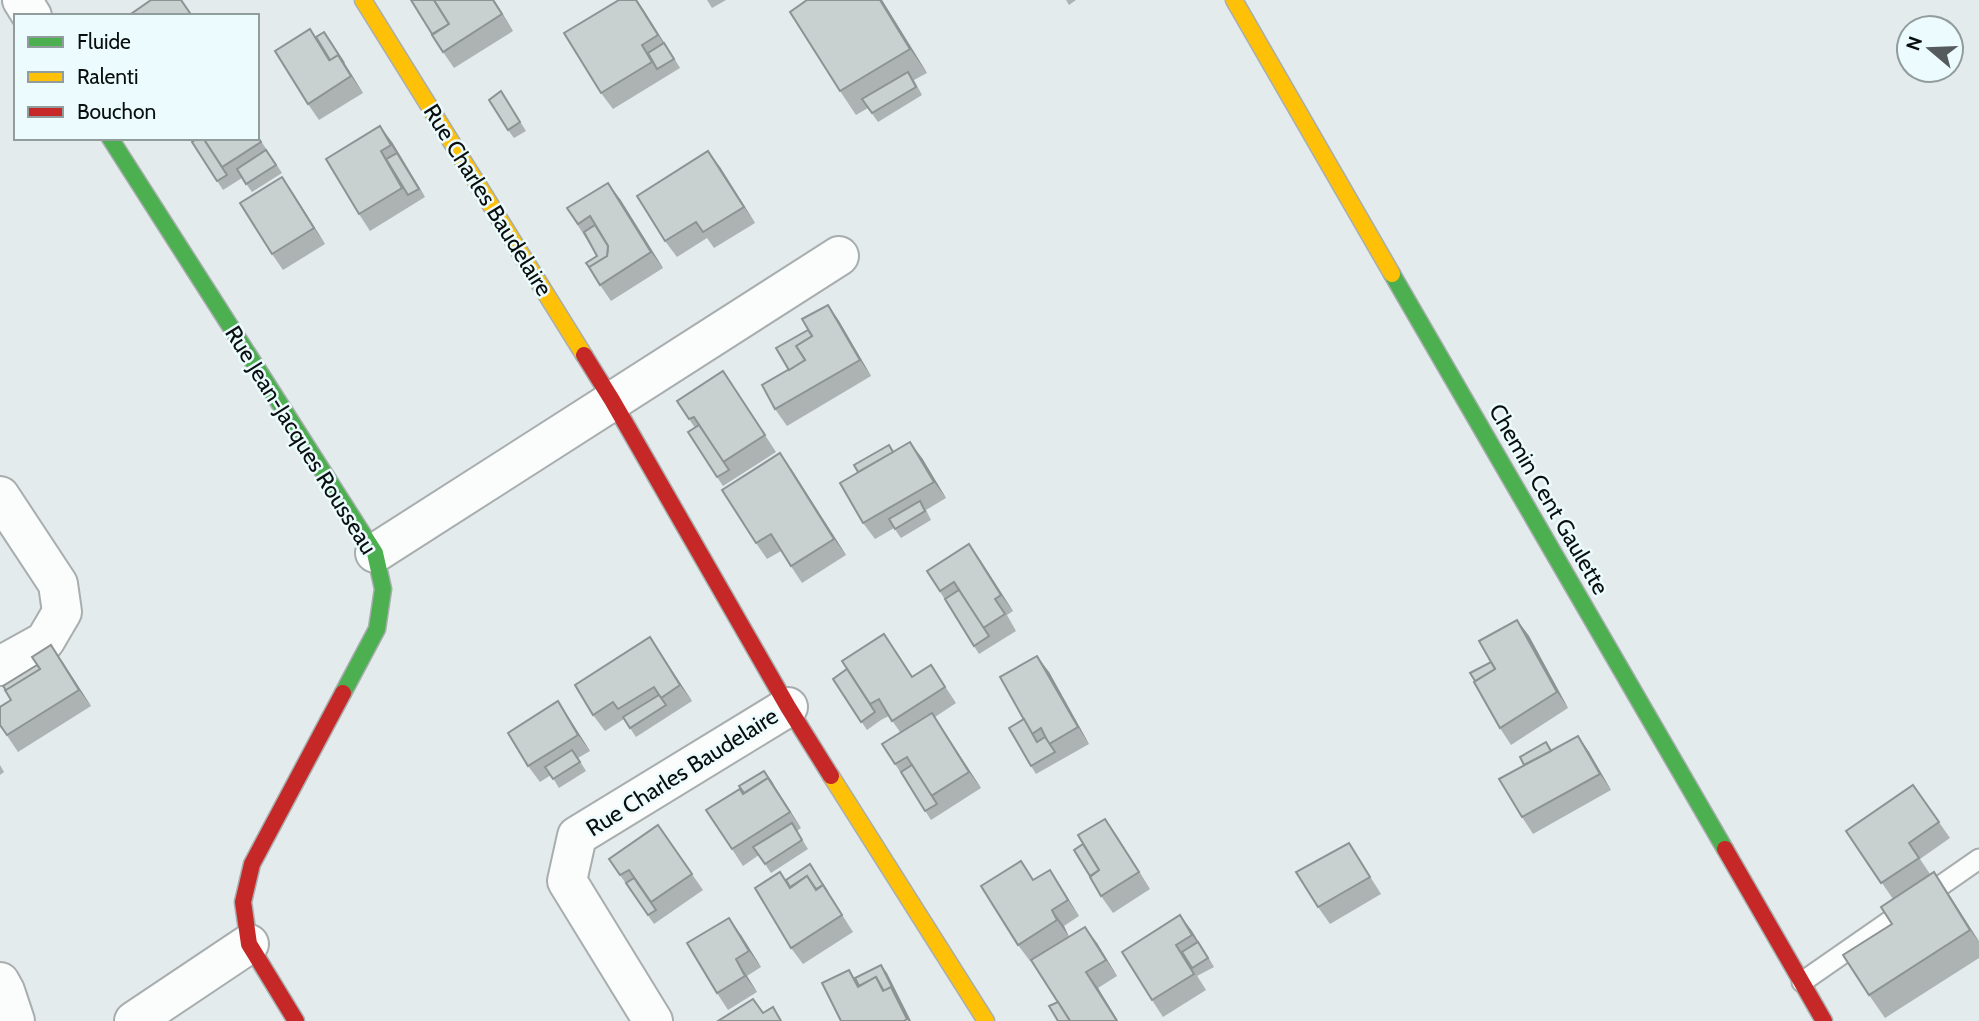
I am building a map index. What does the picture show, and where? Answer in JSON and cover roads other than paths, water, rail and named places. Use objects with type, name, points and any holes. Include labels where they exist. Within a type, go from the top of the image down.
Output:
[{"type":"street","name":"Rue Charles Baudelaire","points":[[363,0],[612,400],[788,707],[986,1021]]},
{"type":"street","name":"Chemin Cent Gaulette","points":[[1234,0],[1824,1021]]},
{"type":"street","name":"Rue Jean-Jacques Rousseau","points":[[111,140],[375,553],[383,589],[377,629],[252,864],[243,902],[249,944],[296,1021]]},
{"type":"street","points":[[375,553],[839,257]]},
{"type":"street","points":[[0,496],[58,584],[62,612],[45,641],[0,666]]},
{"type":"street","name":"Rue Charles Baudelaire","points":[[653,1021],[567,881],[578,836],[788,707]]},
{"type":"street","points":[[134,1021],[249,944]]},
{"type":"street","points":[[0,982],[15,1021]]},
{"type":"lane","points":[[1802,982],[1979,859]]}]
